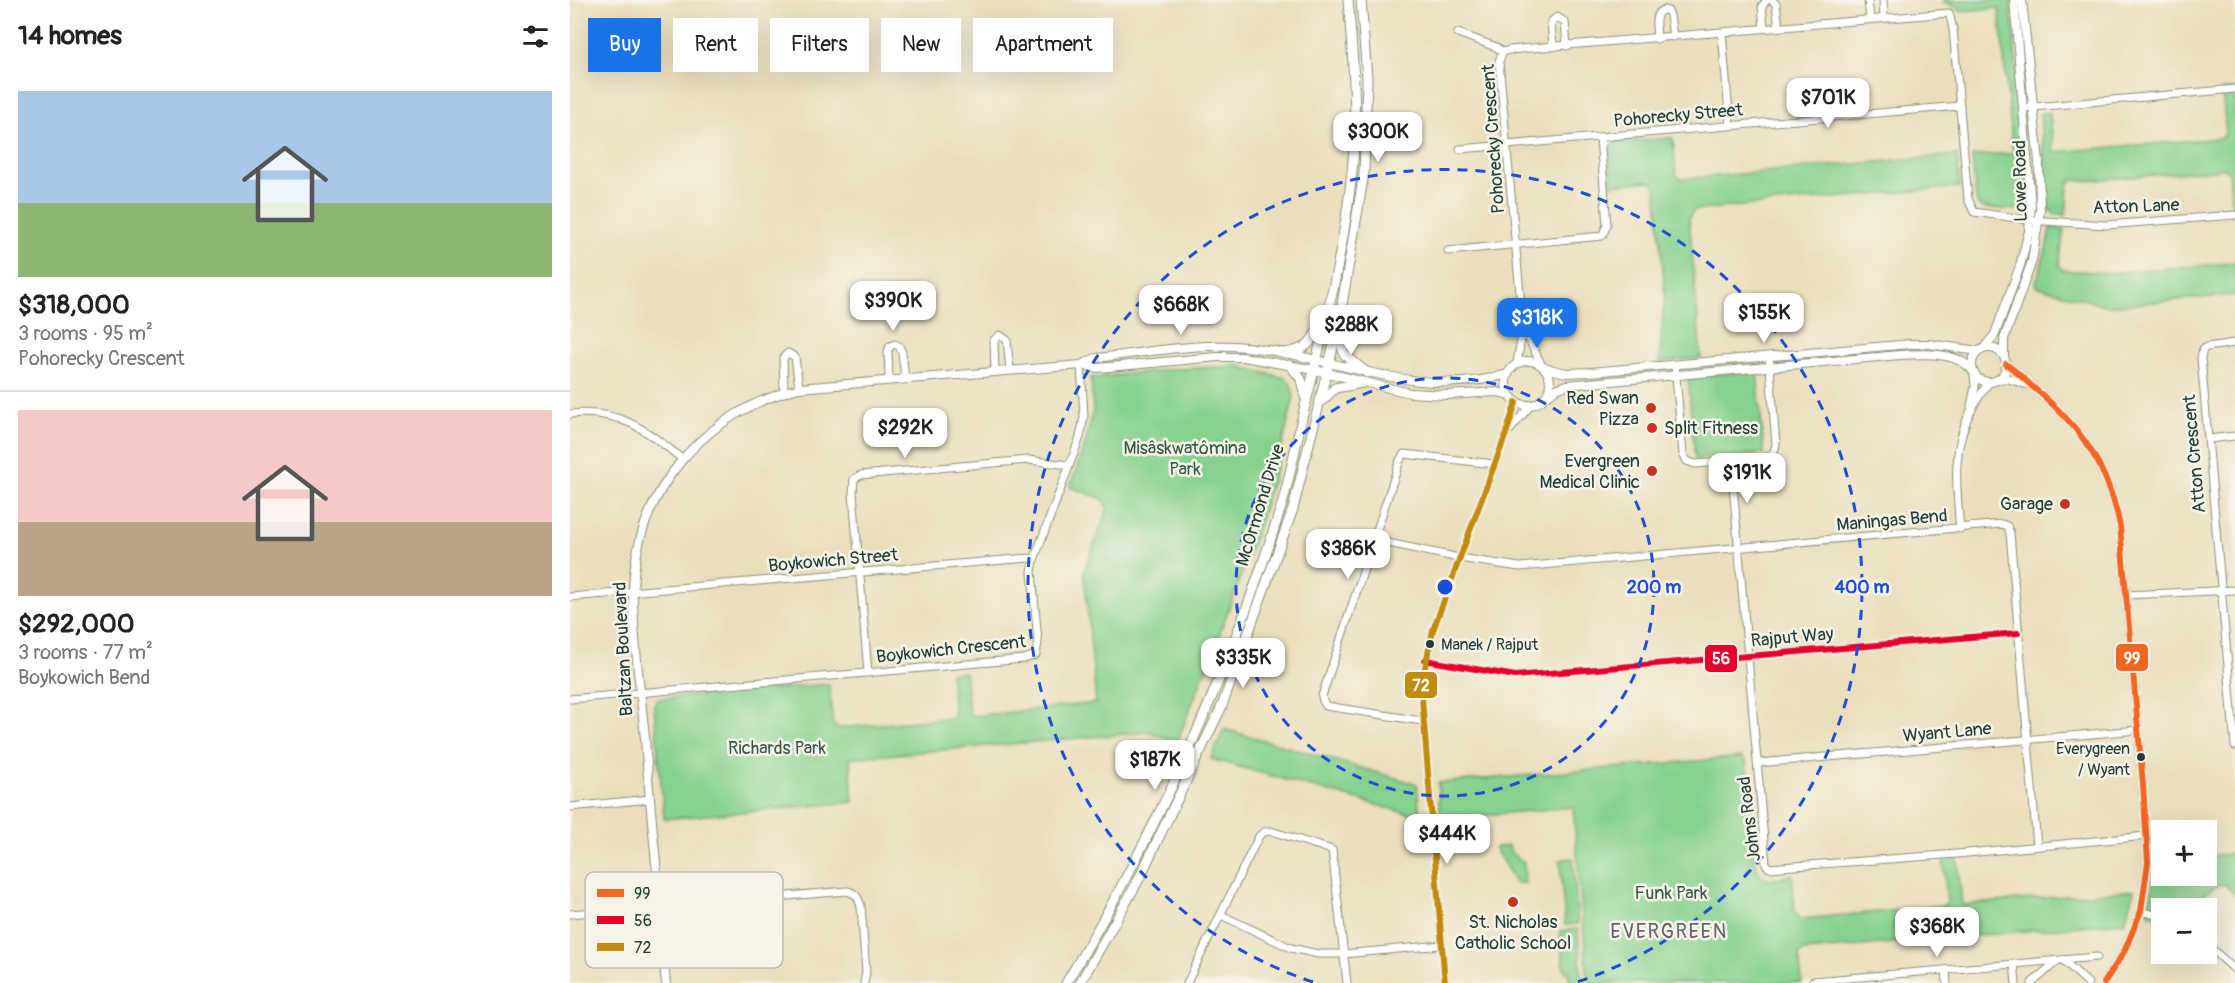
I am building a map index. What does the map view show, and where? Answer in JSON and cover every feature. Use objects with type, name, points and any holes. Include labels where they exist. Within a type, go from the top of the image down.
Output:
[{"type":"main road","name":"McOrmond Drive","points":[[1066,983],[1131,870],[1210,703],[1282,502],[1328,312],[1352,171],[1355,78],[1348,0]]},
{"type":"main road","name":"McOrmond Drive","points":[[1080,983],[1137,883],[1222,706],[1293,509],[1339,323],[1364,173],[1367,78],[1361,0]]},
{"type":"main road","points":[[1284,353],[1300,350],[1311,342],[1328,312]]},
{"type":"main road","points":[[1339,323],[1340,343],[1344,354],[1367,373]]},
{"type":"main road","points":[[1290,365],[1301,379],[1306,402]]},
{"type":"main road","points":[[1317,411],[1324,398],[1335,388],[1364,383]]},
{"type":"street","points":[[1764,28],[1762,6],[1767,0]]},
{"type":"street","points":[[1772,0],[1776,4],[1779,27]]},
{"type":"street","points":[[1868,0],[1870,19]]},
{"type":"street","points":[[1883,0],[1884,18]]},
{"type":"street","name":"Lowe Road","points":[[2014,0],[2028,108]]},
{"type":"street","name":"Lowe Road","points":[[2005,360],[2004,339],[2031,263],[2034,220],[2031,205],[2022,0]]},
{"type":"street","points":[[1657,39],[1656,16],[1663,10],[1668,11],[1670,15],[1673,38]]},
{"type":"street","name":"Pohorecky Crescent","points":[[1517,363],[1523,327],[1499,61],[1503,52],[1509,50],[1673,38],[1941,12],[1950,14],[1971,209],[1981,214],[2034,220]]},
{"type":"street","points":[[1553,47],[1551,24],[1552,20],[1557,17],[1565,22],[1567,46]]},
{"type":"street","points":[[1458,33],[1496,47],[1503,52]]},
{"type":"street","points":[[1722,33],[1730,125]]},
{"type":"street","points":[[2028,108],[2235,89]]},
{"type":"street","name":"Pohorecky Street","points":[[1460,149],[1960,106]]},
{"type":"street","points":[[1448,251],[1602,236],[1605,232],[1606,219],[1600,137]]},
{"type":"street","name":"Atton Lane","points":[[2034,220],[2119,225],[2235,215]]},
{"type":"street","name":"Lowe Road","points":[[1981,349],[1995,334],[2034,220]]},
{"type":"street","name":"Pohorecky Crescent","points":[[1523,327],[1543,366]]},
{"type":"street","points":[[995,372],[994,340],[1000,335],[1006,340],[1010,370]]},
{"type":"street","points":[[2034,388],[2011,379],[1984,382],[1962,361],[1916,354],[1567,385],[1556,389],[1537,404],[1530,406],[1516,402],[1506,388],[1508,374],[1517,363],[1529,361],[1566,373],[1929,344],[1996,349],[2034,388],[2067,417],[2083,437],[2104,471],[2120,526],[2147,836],[2148,862],[2141,911],[2124,952],[2104,983]]},
{"type":"street","name":"Atton Crescent","points":[[2235,344],[2207,347],[2202,354],[2235,746]]},
{"type":"street","points":[[889,380],[888,351],[890,346],[895,345],[902,350],[905,378]]},
{"type":"street","name":"Baltzan Boulevard","points":[[1081,365],[1096,358],[1214,346],[1246,347],[1284,353],[1316,366]]},
{"type":"street","points":[[1971,411],[1975,387],[1972,359],[1981,349]]},
{"type":"street","points":[[784,392],[783,358],[788,353],[795,357],[799,388]]},
{"type":"street","name":"Baltzan Boulevard","points":[[657,872],[635,642],[633,593],[640,541],[649,511],[664,483],[682,459],[706,434],[720,424],[761,401],[799,388],[1081,365],[1098,368],[1236,356],[1443,384],[1472,383],[1508,374]]},
{"type":"street","points":[[1675,365],[1684,458],[1695,464],[1765,459],[1776,450],[1769,356]]},
{"type":"street","points":[[1960,529],[1956,465],[1962,432],[1981,393],[2006,370],[2005,360]]},
{"type":"street","name":"Boykowich Crescent","points":[[570,699],[1024,659],[1036,655],[1038,642],[1032,572],[1034,560],[1080,437],[1084,417],[1081,365]]},
{"type":"street","points":[[1543,366],[1551,381],[1548,395]]},
{"type":"street","points":[[1328,368],[1364,383],[1422,394],[1458,395],[1498,392],[1509,395]]},
{"type":"street","points":[[1445,983],[1422,721],[1421,686],[1432,630],[1516,402]]},
{"type":"street","points":[[1506,434],[1530,406]]},
{"type":"street","points":[[570,414],[598,414],[627,421],[645,430],[682,459]]},
{"type":"street","points":[[2208,439],[2235,436]]},
{"type":"street","points":[[1422,721],[1326,706],[1323,701],[1400,460],[1404,454],[1495,464]]},
{"type":"street","points":[[868,673],[853,493],[854,480],[861,475],[1028,460],[1069,465]]},
{"type":"street","name":"Johns Road","points":[[1731,462],[1766,864],[1769,868],[2147,836]]},
{"type":"street","name":"Maningas Bend","points":[[1374,540],[1505,566],[1537,567],[2002,524],[2007,526],[2010,533],[2037,846]]},
{"type":"street","name":"Boykowich Street","points":[[570,597],[1029,558],[1034,560]]},
{"type":"street","points":[[2126,595],[2235,590]]},
{"type":"street","name":"Rajput Way","points":[[1425,660],[1515,676],[2018,633]]},
{"type":"street","name":"Wyant Lane","points":[[1758,763],[2138,730]]},
{"type":"street","points":[[570,807],[650,799]]},
{"type":"street","points":[[1187,983],[1258,836],[1271,831],[1332,850],[1347,983]]},
{"type":"street","points":[[783,896],[840,891],[854,893],[860,900],[861,908],[866,972],[864,983]]},
{"type":"street","points":[[2141,911],[2151,914]]},
{"type":"street","points":[[570,914],[585,913]]},
{"type":"street","points":[[1221,915],[1291,948],[1318,954],[1343,954],[1442,945]]},
{"type":"street","points":[[2217,953],[2235,970]]},
{"type":"street","points":[[1813,981],[1835,981],[2097,957]]},
{"type":"street","points":[[2032,983],[2061,961]]},
{"type":"street","points":[[2061,961],[2088,983]]},
{"type":"street","points":[[2014,964],[2016,983]]},
{"type":"street","name":"Baltzan Boulevard","points":[[665,968],[666,983]]},
{"type":"street","points":[[1946,970],[1947,983]]},
{"type":"green space","points":[[1945,0],[2011,0],[2027,201],[2027,207],[2023,210],[1983,208],[1976,200],[1972,156],[2013,153],[1999,8],[1960,11],[1952,5],[1943,3]]},
{"type":"green space","points":[[2235,89],[2235,215],[2233,216],[2229,172],[2224,169],[2085,181],[2072,180],[2068,184],[2066,215],[2054,214],[2048,208],[2040,113],[2050,112],[2054,152],[2222,138],[2226,132],[2222,90]]},
{"type":"green space","points":[[1673,138],[1676,175],[1682,179],[1957,155],[1960,187],[1694,210],[1689,217],[1701,358],[1659,362],[1665,294],[1656,187],[1650,181],[1611,185],[1608,150],[1609,145],[1618,142]]},
{"type":"green space","points":[[2050,228],[2064,229],[2059,265],[2063,270],[2108,273],[2232,263],[2235,260],[2235,295],[2108,306],[2035,286]]},
{"type":"green space","points":[[1238,366],[1285,378],[1290,382],[1294,396],[1284,440],[1258,527],[1177,742],[1150,732],[850,758],[853,802],[664,819],[654,705],[657,699],[829,684],[833,724],[838,728],[949,718],[954,714],[950,673],[965,672],[969,712],[973,716],[1096,703],[1084,571],[1108,508],[1103,499],[1070,487],[1086,441],[1093,410],[1091,378],[1176,369]]},
{"type":"green space","points":[[1757,371],[1764,454],[1695,459],[1688,377]]},
{"type":"green space","points":[[1224,729],[1417,784],[1420,817],[1211,759]]},
{"type":"green space","name":"Funk Park","points":[[1742,757],[1746,761],[1754,860],[1759,873],[1769,880],[1792,875],[1795,913],[1801,919],[1943,906],[1947,902],[1943,855],[1957,854],[1962,905],[2134,890],[2125,922],[1804,951],[1799,955],[1802,983],[1588,983],[1573,807],[1440,819],[1438,783]]},
{"type":"green space","points":[[1508,846],[1512,854],[1524,862],[1525,883],[1516,883],[1495,849]]},
{"type":"green space","points":[[2235,853],[2235,895],[2224,884],[2217,886],[2217,855]]},
{"type":"green space","points":[[1573,858],[1578,924],[1565,925],[1560,860]]},
{"type":"green space","points":[[2152,886],[2216,886],[2198,898],[2151,898],[2151,914],[2148,913]]},
{"type":"green space","points":[[1578,929],[1582,983],[1570,983],[1569,974],[1564,969],[1560,931]]},
{"type":"transit line","name":"99","points":[[2006,364],[2051,403],[2079,433],[2100,466],[2115,504],[2120,526],[2148,862],[2141,911],[2124,952],[2104,983]]},
{"type":"transit line","name":"72","points":[[1445,983],[1421,686],[1433,630],[1516,402]]},
{"type":"transit line","name":"56","points":[[1425,660],[1515,676],[2018,633]]},
{"type":"place","name":"Red Swan Pizza","points":[[1651,408]]},
{"type":"place","name":"Split Fitness","points":[[1652,428]]},
{"type":"place","name":"Evergreen Medical Clinic","points":[[1652,471]]},
{"type":"place","name":"Garage","points":[[2065,504]]},
{"type":"place","name":"Manek / Rajput","points":[[1430,644]]},
{"type":"place","name":"Everygreen / Wyant","points":[[2141,757]]},
{"type":"place","name":"St. Nicholas Catholic School","points":[[1513,902]]},
{"type":"district","name":"EVERGREEN","points":[[1669,931]]},
{"type":"park label","name":"Misâskwatômina Park","points":[[1185,458]]},
{"type":"park label","name":"Richards Park","points":[[777,748]]}]
